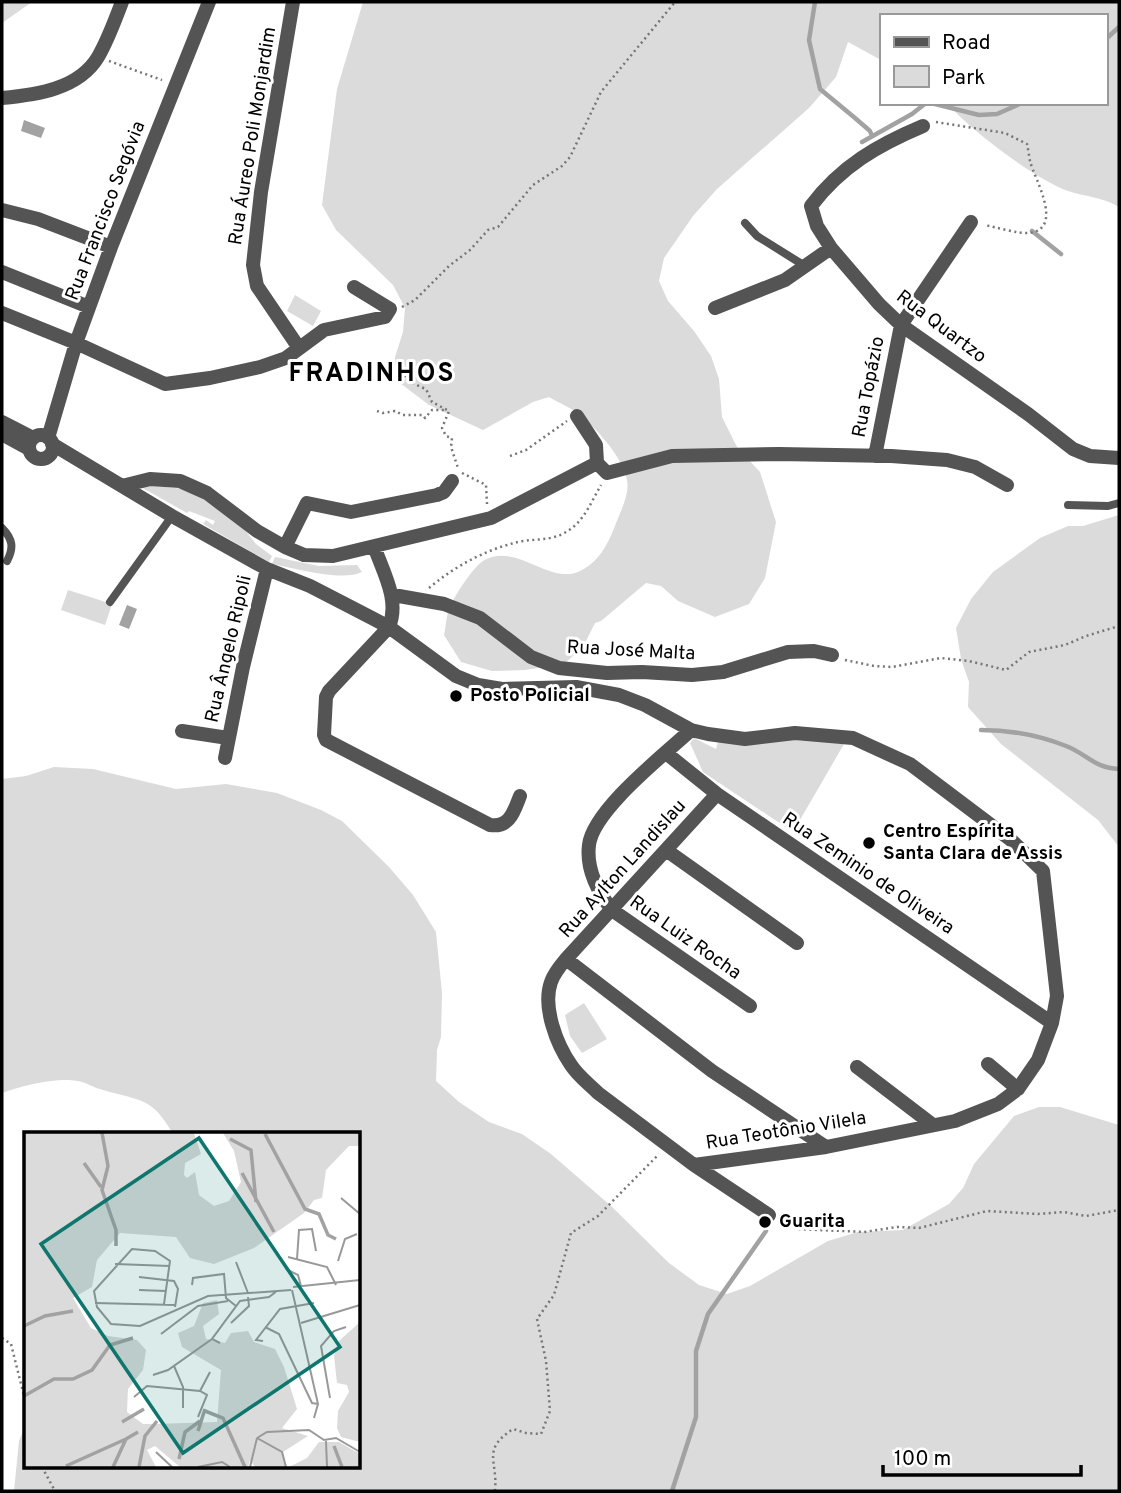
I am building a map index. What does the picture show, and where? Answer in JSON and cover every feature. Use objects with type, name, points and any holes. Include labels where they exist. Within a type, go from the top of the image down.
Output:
[{"type":"street","points":[[2,98],[60,88],[91,68],[122,2]]},
{"type":"street","name":"Rua Francisco Segóvia","points":[[49,446],[76,343],[111,247],[209,2]]},
{"type":"street","name":"Rua Áureo Poli Monjardim","points":[[293,2],[261,192],[253,265],[257,286],[299,348]]},
{"type":"street","name":"Rua Quartzo","points":[[923,126],[883,143],[854,162],[811,206],[817,226],[831,248],[879,304],[901,325],[1073,449],[1090,456],[1119,458]]},
{"type":"street","points":[[2,210],[38,219],[111,247]]},
{"type":"street","name":"Rua Topázio","points":[[875,456],[901,325],[971,222]]},
{"type":"street","points":[[715,308],[785,280],[831,248]]},
{"type":"street","points":[[2,272],[89,307]]},
{"type":"street","points":[[2,313],[165,384],[260,367],[286,358],[324,330],[385,317],[390,309],[354,287]]},
{"type":"street","points":[[576,416],[596,445],[602,468]]},
{"type":"street","points":[[2,422],[31,443],[37,458],[49,446],[40,435],[31,443]]},
{"type":"street","points":[[2,434],[31,443]]},
{"type":"street","name":"Rua José Malta","points":[[49,446],[267,569],[321,592],[389,628],[456,676],[478,685],[502,689],[576,687],[619,695],[645,705],[691,730],[745,739],[795,733],[853,738],[910,764],[1011,840],[1043,871],[1057,996],[1052,1023]]},
{"type":"street","points":[[122,486],[150,479],[180,481],[228,508],[257,531],[285,547],[304,555],[333,556],[491,518],[602,468],[672,456],[779,454],[947,460],[975,467],[1007,485]]},
{"type":"street","points":[[285,547],[307,503],[333,510],[365,510],[438,495],[444,492],[452,481]]},
{"type":"street","points":[[373,546],[392,597],[393,618],[389,628],[329,691],[324,735],[326,740],[490,825],[498,827],[508,821],[520,796]]},
{"type":"street","name":"Rua Ângelo Ripoli","points":[[225,758],[243,667],[267,569]]},
{"type":"street","name":"Rua José Malta","points":[[392,597],[444,604],[480,618],[531,657],[559,668],[607,673],[642,672],[692,676],[723,672],[788,652],[814,651],[832,655]]},
{"type":"street","name":"Rua Luiz Rocha","points":[[691,730],[640,775],[601,819],[589,846],[591,870],[601,895],[612,910],[751,1006]]},
{"type":"street","name":"Rua Ângelo Ripoli","points":[[183,732],[228,738]]},
{"type":"street","name":"Rua Zeminio de Oliveira","points":[[666,753],[717,794],[1052,1023]]},
{"type":"street","name":"Rua Aylton Landislau","points":[[562,965],[717,794]]},
{"type":"street","points":[[666,850],[797,943]]},
{"type":"street","points":[[562,965],[712,1071],[826,1147]]},
{"type":"street","name":"Rua Teotônio Vilela","points":[[562,965],[551,983],[548,996],[552,1020],[571,1066],[598,1093],[694,1165],[826,1147],[973,1115],[998,1104],[1018,1089],[1038,1060],[1052,1023]]},
{"type":"street","points":[[989,1064],[1018,1089]]},
{"type":"street","points":[[857,1068],[933,1125]]},
{"type":"street","points":[[694,1165],[769,1215]]},
{"type":"lane","points":[[745,223],[757,236],[805,266]]},
{"type":"lane","points":[[1068,505],[1108,506],[1119,503]]},
{"type":"lane","points":[[110,602],[172,516]]},
{"type":"lane","points":[[2,528],[12,542],[7,561]]},
{"type":"path","points":[[390,309],[400,308],[415,299],[449,266],[477,244],[488,230],[498,227],[533,185],[570,157],[601,92],[675,2]]},
{"type":"path","points":[[98,57],[175,85]]},
{"type":"path","points":[[923,126],[933,122],[980,128],[1005,133],[1027,144],[1030,162],[1046,209],[1041,227],[1025,233],[971,222]]},
{"type":"path","points":[[396,361],[402,375],[412,384],[426,389],[432,402],[449,411],[442,428],[446,436],[452,438],[450,447],[463,474],[486,485],[491,518]]},
{"type":"path","points":[[377,411],[383,414],[395,411],[403,415],[423,415],[425,418],[432,410],[445,411]]},
{"type":"path","points":[[510,456],[526,450],[576,416]]},
{"type":"path","points":[[417,600],[439,579],[470,560],[516,542],[525,543],[566,533],[584,515],[602,468]]},
{"type":"path","points":[[832,655],[874,666],[892,667],[941,658],[969,661],[1006,670],[1029,652],[1065,645],[1119,626]]},
{"type":"path","points":[[495,1491],[492,1455],[498,1438],[513,1429],[541,1434],[550,1411],[537,1319],[554,1295],[571,1233],[598,1216],[648,1167],[666,1145]]},
{"type":"path","points":[[769,1215],[783,1225],[797,1229],[864,1232],[919,1227],[987,1211],[1038,1214],[1064,1212],[1086,1216],[1119,1210]]},
{"type":"path","points":[[2,1338],[11,1344],[24,1396]]},
{"type":"path","points":[[42,1468],[54,1491]]},
{"type":"green space","points":[[2,2],[32,2],[2,23]]},
{"type":"green space","points":[[363,2],[1119,2],[1119,207],[1101,199],[1068,191],[1038,176],[987,140],[949,105],[1107,105],[1107,14],[880,14],[880,59],[848,42],[836,77],[809,108],[717,189],[693,216],[664,258],[659,281],[668,301],[711,356],[719,379],[722,417],[737,447],[760,472],[776,522],[765,578],[749,604],[715,617],[678,601],[661,586],[646,583],[601,621],[595,623],[583,647],[564,664],[525,670],[492,671],[461,662],[444,635],[449,609],[464,583],[479,564],[495,556],[520,559],[556,573],[568,574],[587,567],[602,552],[622,509],[628,485],[625,472],[609,445],[595,429],[577,413],[549,397],[533,402],[483,430],[429,405],[396,380],[395,357],[403,332],[405,308],[393,285],[336,230],[322,205],[337,89]]},
{"type":"green space","points":[[295,295],[321,311],[313,326],[287,311]]},
{"type":"green space","points":[[147,485],[193,490],[245,530],[256,544],[272,556],[269,562],[203,524],[206,520],[213,525],[215,521],[189,511],[187,513],[141,487]]},
{"type":"green space","points":[[1119,515],[1119,847],[1098,820],[1001,744],[968,707],[969,682],[961,659],[956,628],[971,599],[993,572],[1040,538],[1068,526],[1083,526]]},
{"type":"green space","points":[[275,557],[319,566],[357,565],[362,572],[343,576],[318,573],[272,564]]},
{"type":"green space","points":[[68,590],[112,604],[105,625],[61,610]]},
{"type":"green space","points":[[694,738],[716,749],[718,742],[788,738],[844,744],[793,832],[703,772],[690,743]]},
{"type":"green space","points":[[54,767],[93,769],[176,789],[226,784],[277,793],[342,821],[413,895],[436,932],[442,993],[436,1081],[459,1102],[489,1122],[522,1134],[551,1154],[611,1206],[669,1263],[699,1285],[727,1294],[750,1286],[828,1241],[858,1232],[903,1230],[949,1204],[963,1188],[974,1164],[1014,1116],[1039,1107],[1060,1107],[1119,1125],[1119,1491],[14,1491],[19,1441],[24,1429],[24,1468],[360,1468],[360,1132],[172,1132],[159,1113],[144,1102],[80,1082],[49,1081],[2,1093],[2,779],[26,776]]},
{"type":"green space","points":[[584,1003],[607,1039],[582,1053],[570,1036],[565,1015]]},
{"type":"shaded area","points":[[24,120],[45,128],[41,138],[21,131]]},
{"type":"shaded area","points":[[127,605],[137,609],[129,629],[119,625]]},
{"type":"waterway","points":[[815,2],[809,40],[820,89],[870,131],[872,136]]},
{"type":"waterway","points":[[1107,38],[1119,27]]},
{"type":"waterway","points":[[862,142],[923,105]]},
{"type":"waterway","points":[[939,105],[979,115],[997,114],[1017,105]]},
{"type":"waterway","points":[[1032,231],[1061,254]]},
{"type":"waterway","points":[[981,730],[1014,732],[1045,739],[1073,749],[1103,766],[1119,769]]},
{"type":"waterway","points":[[672,1491],[696,1417],[696,1351],[708,1314],[766,1231]]},
{"type":"place","name":"Posto Policial","points":[[456,696]]},
{"type":"place","name":"Centro Espírita Santa Clara de Assis","points":[[869,843]]},
{"type":"place","name":"Guarita","points":[[765,1222]]},
{"type":"district","name":"FRADINHOS","points":[[372,374]]}]
